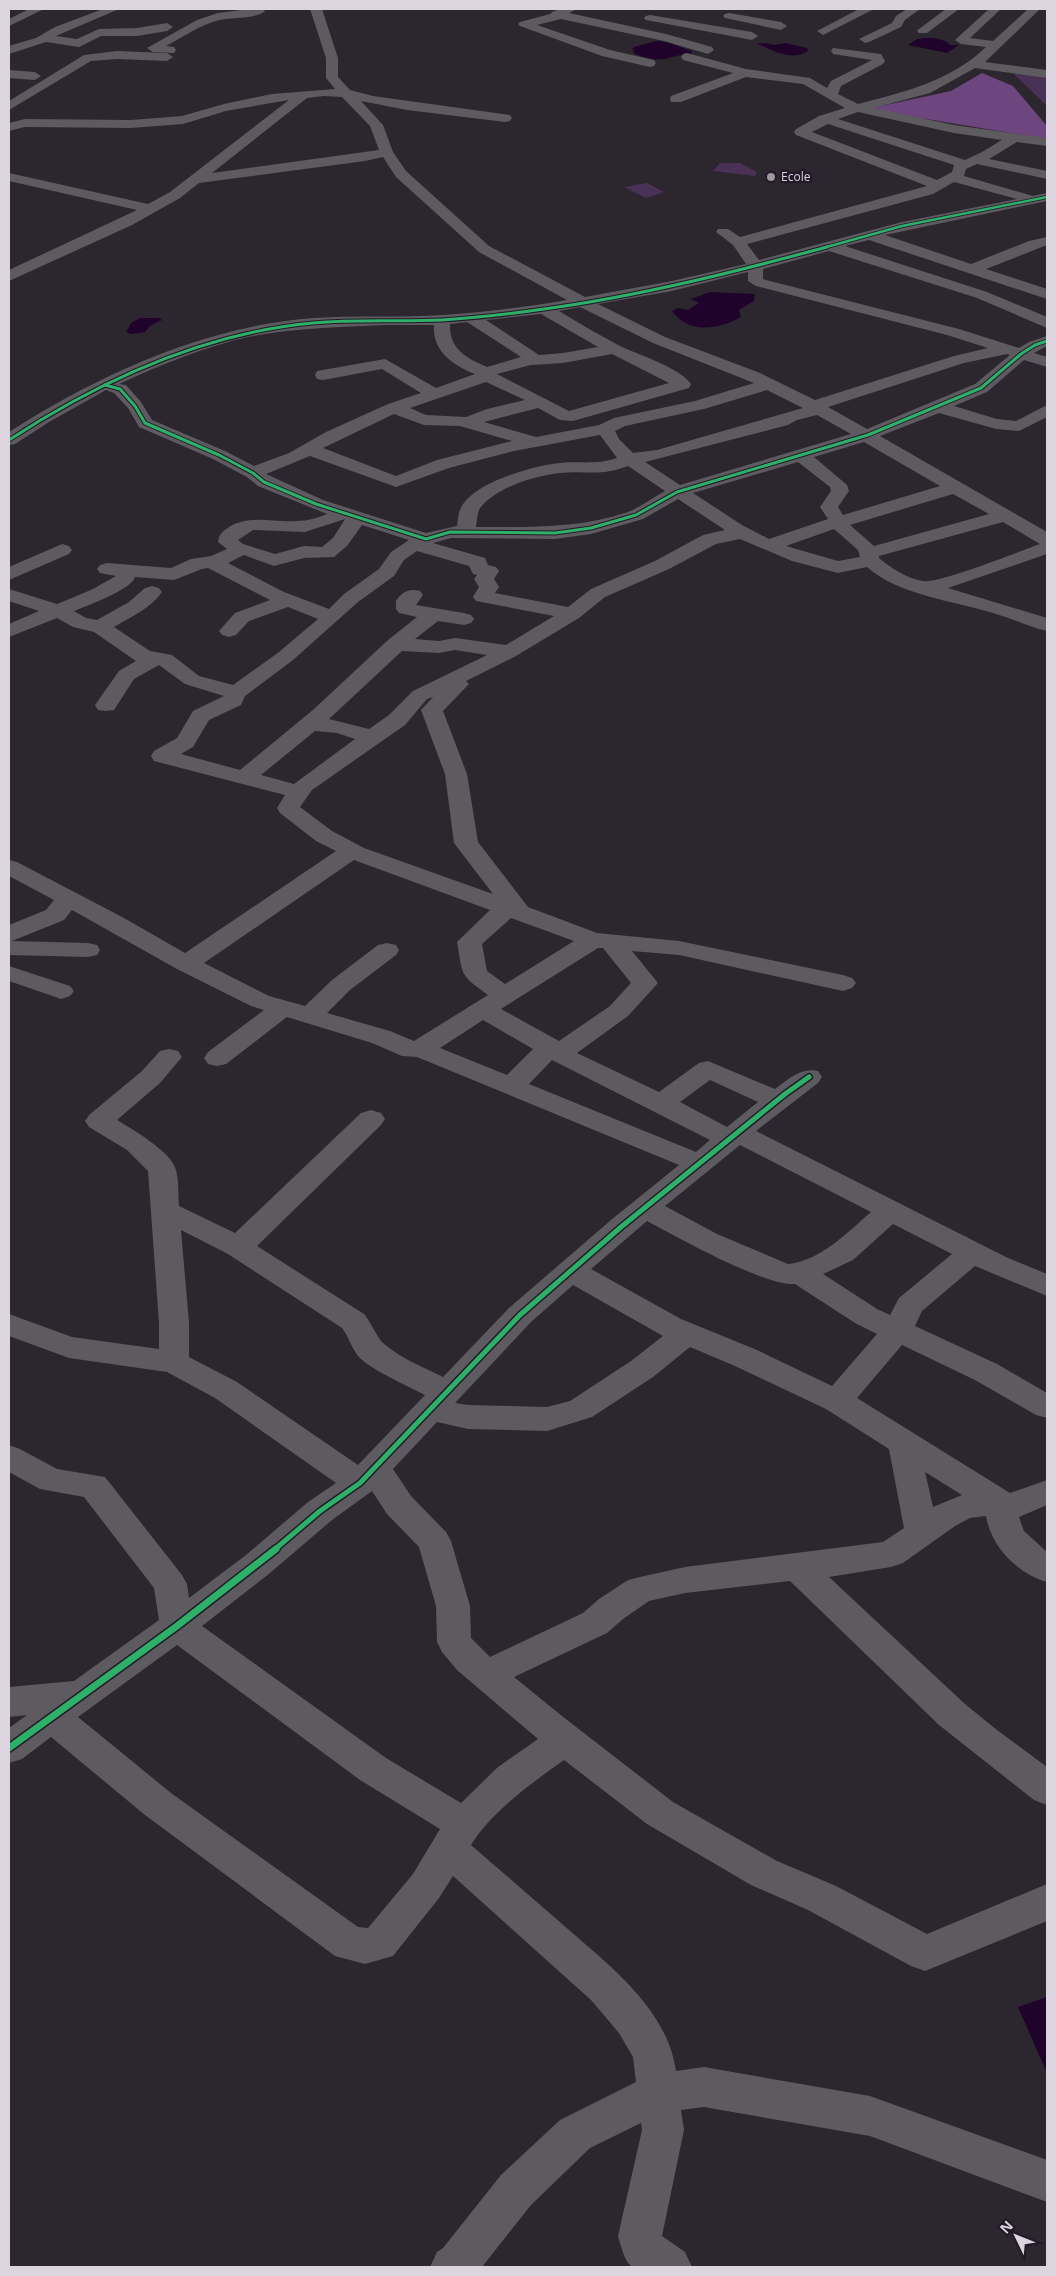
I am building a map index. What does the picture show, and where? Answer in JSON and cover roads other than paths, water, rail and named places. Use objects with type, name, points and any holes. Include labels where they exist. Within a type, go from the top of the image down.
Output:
[{"type":"street","points":[[9,23],[38,9]]},
{"type":"street","points":[[9,50],[40,41],[59,29],[113,9]]},
{"type":"street","points":[[316,9],[332,58],[332,78],[376,125],[386,152],[401,174],[448,219],[484,249],[580,303],[658,340],[770,384],[817,407],[1047,540]]},
{"type":"street","points":[[558,16],[556,14],[571,9]]},
{"type":"street","points":[[823,31],[868,9]]},
{"type":"street","points":[[864,39],[872,37],[881,30],[897,25],[900,18],[914,9]]},
{"type":"street","points":[[923,31],[933,26],[953,9]]},
{"type":"street","points":[[995,9],[961,40],[995,45]]},
{"type":"street","points":[[939,186],[801,132],[824,120],[856,108],[926,90],[973,64],[1036,9],[1047,9]]},
{"type":"street","points":[[9,106],[88,58],[117,55],[169,54],[154,48],[201,22],[218,16],[259,11]]},
{"type":"street","points":[[636,14],[752,36]]},
{"type":"street","points":[[719,14],[781,26]]},
{"type":"street","points":[[650,63],[606,54],[524,24],[558,16],[605,24],[708,50]]},
{"type":"street","points":[[182,20],[201,22]]},
{"type":"street","points":[[42,38],[79,44],[100,33],[137,32],[167,27]]},
{"type":"street","points":[[79,44],[88,58]]},
{"type":"street","points":[[831,96],[835,84],[879,61],[878,57],[837,50]]},
{"type":"street","points":[[687,57],[745,73],[806,81],[856,108],[954,129],[1047,142]]},
{"type":"street","points":[[973,64],[1047,74]]},
{"type":"street","points":[[676,100],[745,73]]},
{"type":"street","points":[[9,74],[35,76]]},
{"type":"street","points":[[9,276],[105,232],[175,195],[306,93],[332,78]]},
{"type":"street","points":[[9,127],[25,122],[131,124],[183,120],[224,108],[306,93],[347,93],[372,100],[505,118]]},
{"type":"street","points":[[824,120],[850,127],[920,152],[1047,175]]},
{"type":"street","points":[[738,242],[916,194],[939,186],[960,173],[959,167],[1014,138]]},
{"type":"street","points":[[196,179],[365,157],[386,152]]},
{"type":"street","points":[[969,182],[988,181],[1018,170]]},
{"type":"street","points":[[9,177],[150,209]]},
{"type":"street","points":[[954,178],[1042,202]]},
{"type":"street","points":[[916,194],[952,215]]},
{"type":"street","points":[[9,440],[43,418],[149,364],[246,333],[313,324],[385,320],[442,320],[544,309],[672,286],[952,215],[1016,203],[1042,202]]},
{"type":"street","points":[[870,206],[929,220]]},
{"type":"street","points":[[723,232],[738,242],[754,266],[756,281],[768,286],[953,332],[1047,362]]},
{"type":"street","points":[[870,235],[1047,294]]},
{"type":"street","points":[[972,269],[1034,244],[1047,241]]},
{"type":"street","points":[[829,246],[982,295],[1047,323]]},
{"type":"street","points":[[442,320],[440,334],[451,356],[566,416],[573,416],[683,384],[666,373],[614,349],[544,309]]},
{"type":"street","points":[[470,317],[535,359]]},
{"type":"street","points":[[465,532],[470,508],[487,492],[523,476],[560,468],[607,468],[631,460],[658,456],[817,407],[960,359],[1014,352],[1047,341]]},
{"type":"street","points":[[253,473],[295,457],[332,436],[394,408],[485,374],[535,359],[563,358],[614,349]]},
{"type":"street","points":[[299,792],[162,756],[185,742],[201,716],[233,700],[236,693],[286,656],[332,617],[351,598],[387,572],[390,563],[396,556],[438,534],[465,532],[555,533],[591,528],[636,515],[677,492],[868,435],[938,407],[980,388],[1014,352]]},
{"type":"street","points":[[323,375],[385,364],[433,393]]},
{"type":"street","points":[[308,449],[396,482],[443,464],[533,441],[606,429],[620,422],[698,405],[770,384]]},
{"type":"street","points":[[105,385],[120,389],[135,406],[145,423],[219,455],[253,473],[264,482],[478,562],[480,570],[489,572],[484,579],[489,587],[483,597],[572,614]]},
{"type":"street","points":[[468,422],[493,413],[526,418],[547,406]]},
{"type":"street","points":[[938,407],[996,424],[1019,426],[1044,415]]},
{"type":"street","points":[[394,408],[424,420],[468,422],[533,441]]},
{"type":"street","points":[[606,429],[607,436],[631,460],[742,533],[770,545],[834,567],[850,566],[870,556],[1004,516]]},
{"type":"street","points":[[493,451],[544,454],[576,468]]},
{"type":"street","points":[[801,455],[838,485],[840,490],[829,507],[845,531],[866,546],[870,556],[888,574],[1047,624]]},
{"type":"street","points":[[770,545],[956,487]]},
{"type":"street","points":[[351,515],[340,542],[327,553],[304,552],[274,560],[248,550],[238,549],[228,542],[228,536],[248,525],[260,523],[298,527],[351,515]]},
{"type":"street","points":[[742,533],[710,539],[662,565],[598,593],[572,614],[508,652],[420,695],[397,720],[304,785],[288,808],[324,836],[356,853],[601,940],[680,948],[843,983]]},
{"type":"street","points":[[926,587],[954,581],[1047,548]]},
{"type":"street","points":[[106,569],[174,574],[198,563],[215,562],[237,552],[238,549]]},
{"type":"street","points":[[9,574],[62,550]]},
{"type":"street","points":[[215,562],[215,564],[240,578],[288,600],[332,617]]},
{"type":"street","points":[[9,631],[98,594],[126,578]]},
{"type":"street","points":[[100,627],[136,606],[152,592]]},
{"type":"street","points":[[9,595],[59,611],[80,623],[100,627],[145,657],[165,660],[192,680],[236,693]]},
{"type":"street","points":[[413,595],[406,601],[406,609],[464,619]]},
{"type":"street","points":[[229,631],[242,617],[288,600]]},
{"type":"street","points":[[245,777],[310,724],[394,644],[434,614]]},
{"type":"street","points":[[394,644],[439,647],[456,644],[508,652]]},
{"type":"street","points":[[106,705],[126,675],[156,658]]},
{"type":"street","points":[[472,670],[432,710],[456,774],[466,843],[513,909]]},
{"type":"street","points":[[310,724],[339,727],[372,737]]},
{"type":"street","points":[[186,964],[342,856],[356,853]]},
{"type":"street","points":[[9,867],[68,900],[115,923],[186,964],[260,1001],[381,1037],[411,1050],[420,1049],[504,995],[601,940]]},
{"type":"street","points":[[9,934],[55,915],[68,900]]},
{"type":"street","points":[[504,995],[475,974],[468,942],[513,909]]},
{"type":"street","points":[[511,1086],[555,1050],[619,1011],[645,983],[601,940]]},
{"type":"street","points":[[9,948],[88,950]]},
{"type":"street","points":[[309,1016],[341,985],[386,950]]},
{"type":"street","points":[[9,973],[61,991]]},
{"type":"street","points":[[216,1058],[283,1008]]},
{"type":"street","points":[[482,1010],[620,1086],[734,1136],[891,1210],[998,1265],[1047,1286]]},
{"type":"street","points":[[420,1049],[701,1164]]},
{"type":"street","points":[[169,1058],[151,1077],[99,1121],[137,1144],[162,1169],[174,1323],[174,1362]]},
{"type":"street","points":[[660,1104],[708,1069],[777,1100]]},
{"type":"street","points":[[9,1748],[258,1564],[320,1511],[367,1475],[520,1315],[645,1208],[777,1100],[809,1077]]},
{"type":"street","points":[[238,1247],[371,1120]]},
{"type":"street","points":[[645,1208],[708,1241],[774,1270],[788,1274],[800,1273],[843,1253],[891,1210]]},
{"type":"street","points":[[164,1210],[238,1247],[353,1321],[362,1332],[369,1349],[439,1400],[468,1417],[547,1419],[581,1409],[642,1369],[686,1333]]},
{"type":"street","points":[[837,1401],[898,1330],[910,1305],[972,1252]]},
{"type":"street","points":[[572,1271],[670,1327],[746,1358],[837,1401],[1000,1506],[1004,1526],[1010,1538],[1026,1556],[1047,1570]]},
{"type":"street","points":[[800,1273],[866,1316],[986,1372],[1047,1407]]},
{"type":"street","points":[[9,1325],[69,1347],[174,1362],[226,1390],[367,1475],[434,1541],[453,1606],[454,1642],[469,1660],[564,1739],[660,1813],[764,1873],[822,1898],[925,1953],[1047,1901]]},
{"type":"street","points":[[904,1444],[921,1532]]},
{"type":"street","points":[[9,1457],[52,1480],[94,1486],[170,1584],[176,1626],[373,1769],[457,1836],[606,1987],[633,2020],[654,2052],[663,2130],[640,2236],[644,2250],[670,2267]]},
{"type":"street","points":[[487,1674],[594,1623],[640,1590],[686,1580],[798,1568],[891,1554],[943,1516],[963,1507],[1000,1506],[1047,1492]]},
{"type":"street","points":[[798,1568],[867,1635],[976,1735],[1043,1777]]},
{"type":"street","points":[[9,1702],[82,1695]]},
{"type":"street","points":[[52,1717],[158,1804],[349,1943],[365,1946],[379,1943],[426,1886],[457,1836],[511,1778],[564,1739]]},
{"type":"street","points":[[452,2267],[458,2263],[516,2190],[575,2134],[658,2093],[704,2087],[870,2116],[1047,2181]]},
{"type":"place","name":"Ecole","points":[[771,177]]}]
